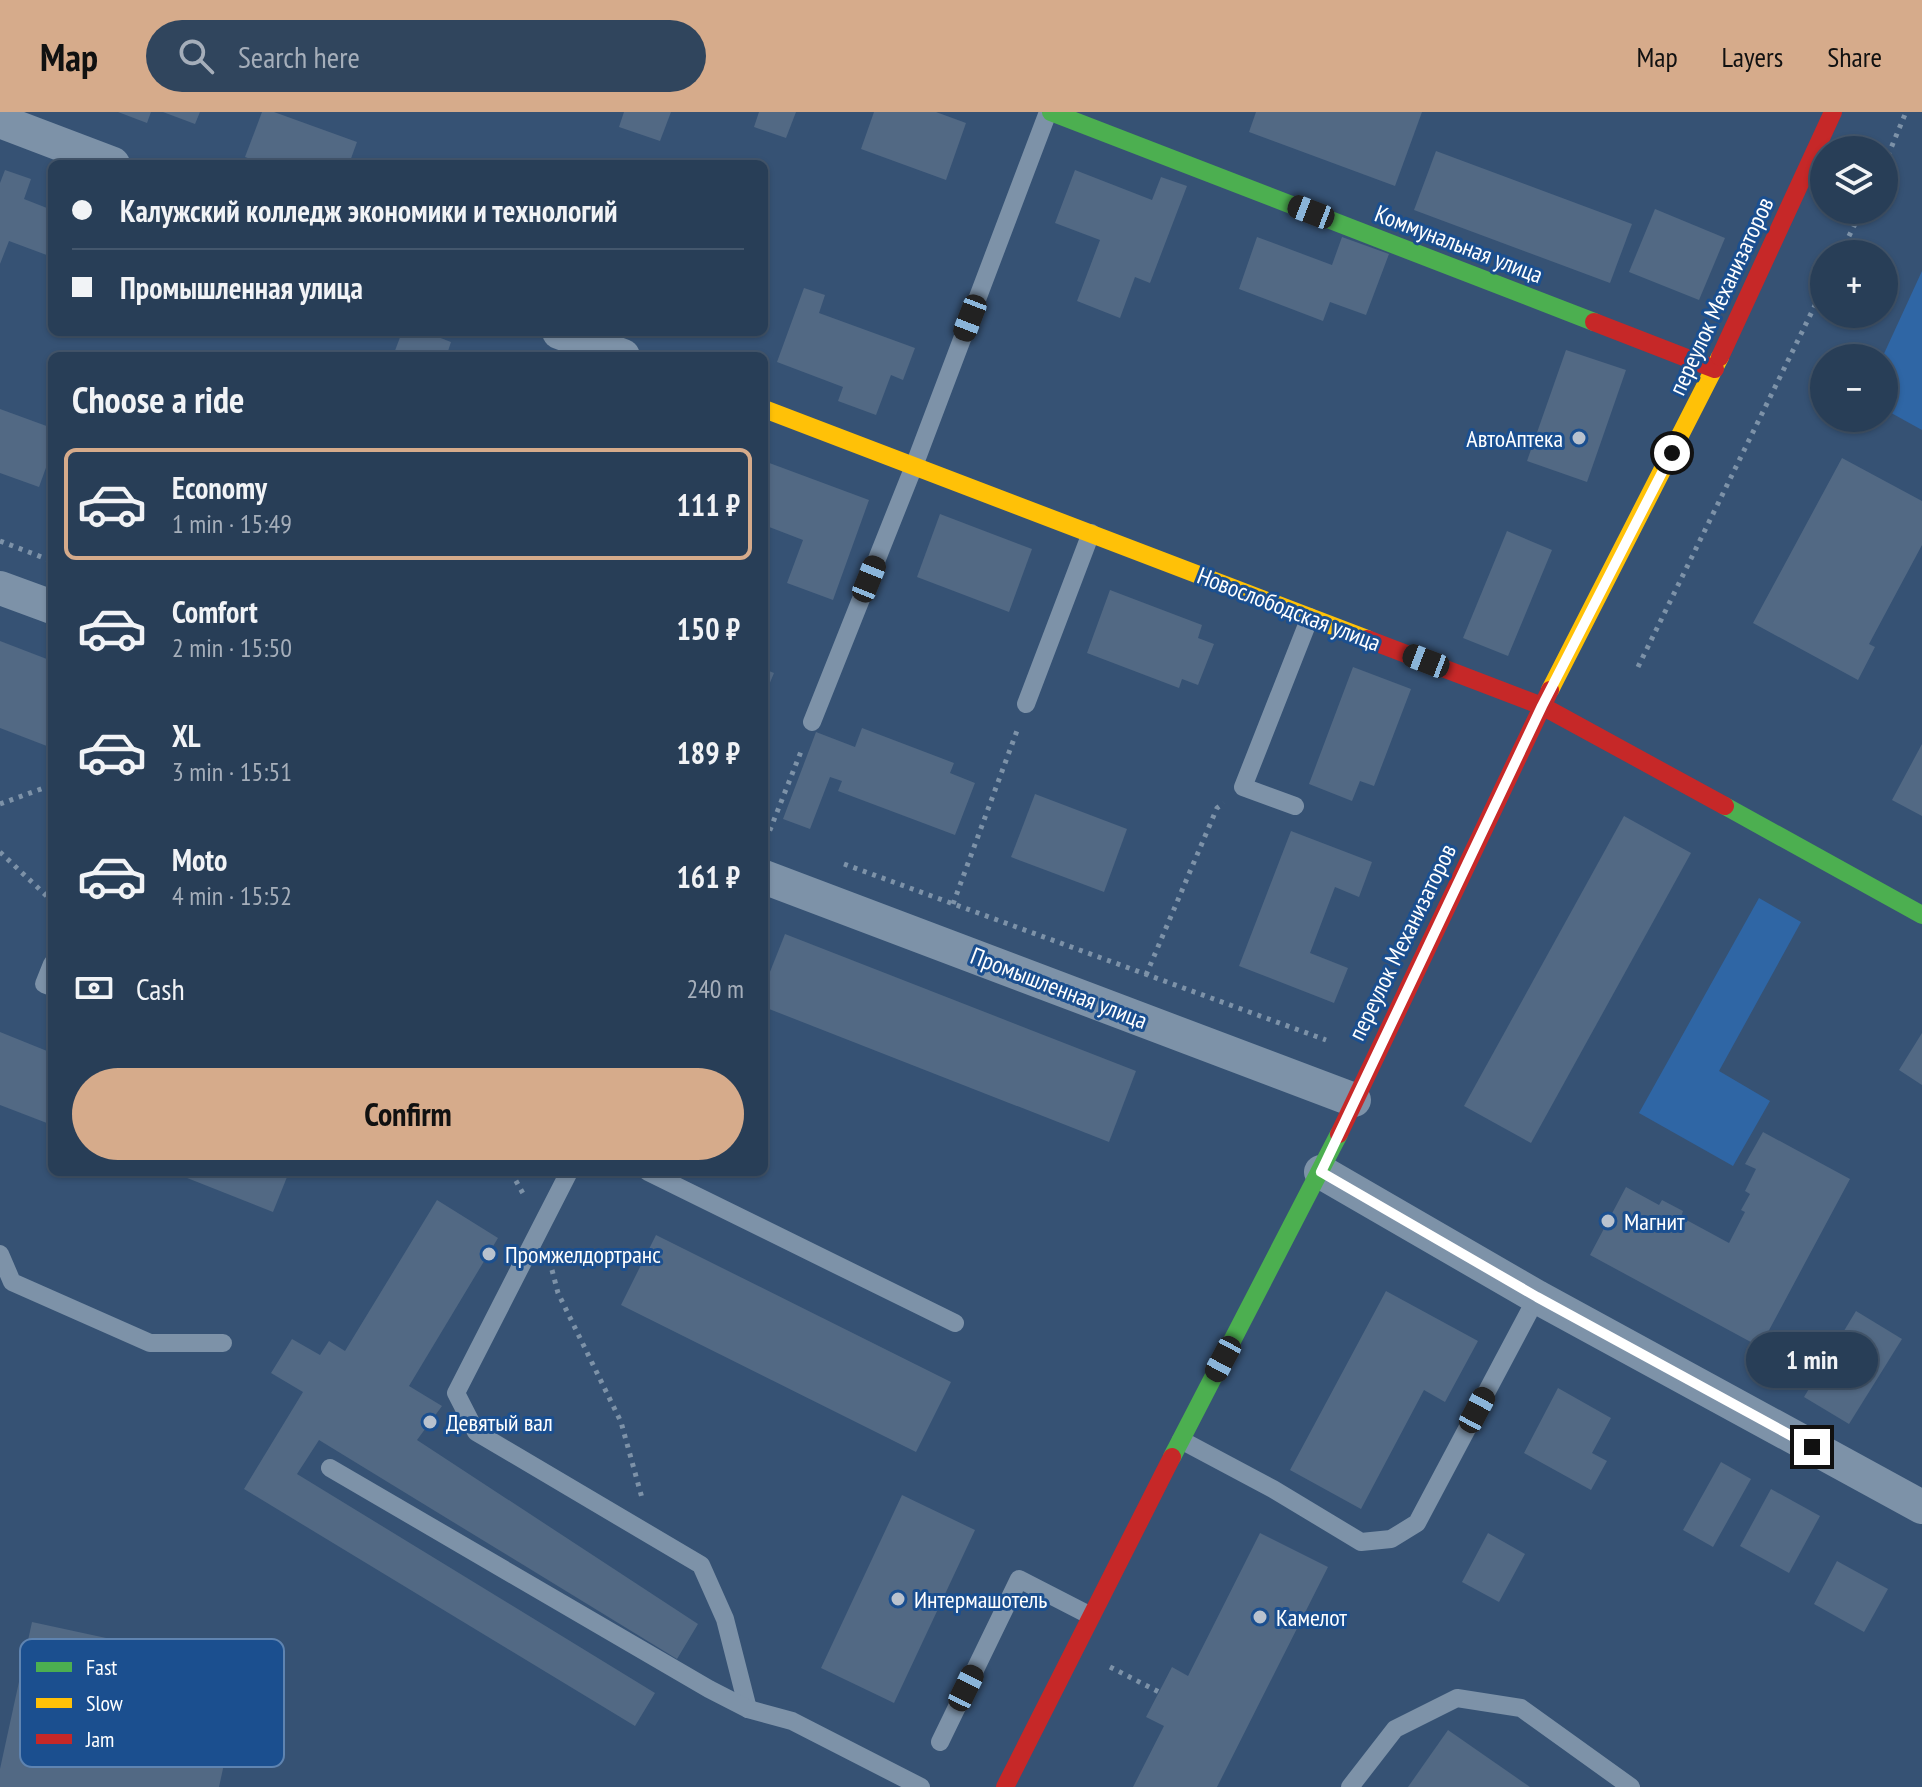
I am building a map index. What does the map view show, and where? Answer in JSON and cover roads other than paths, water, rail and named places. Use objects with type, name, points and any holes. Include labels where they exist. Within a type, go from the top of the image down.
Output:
[{"type":"street","name":"Коммунальная улица","points":[[1050,112],[1715,369]]},
{"type":"street","name":"переулок Механизаторов","points":[[1005,1787],[1321,1172],[1542,706],[1715,369],[1833,112]]},
{"type":"street","points":[[0,121],[102,160]]},
{"type":"street","points":[[570,336],[612,352]]},
{"type":"street","name":"Новослободская улица","points":[[768,411],[1542,706],[1922,915]]},
{"type":"street","points":[[0,588],[48,606]]},
{"type":"street","name":"Промышленная улица","points":[[768,879],[1354,1100]]},
{"type":"street","points":[[1321,1172],[1537,1297],[1922,1507]]},
{"type":"lane","points":[[812,722],[1050,112]]},
{"type":"lane","points":[[1026,704],[1091,533]]},
{"type":"lane","points":[[1295,806],[1243,787],[1310,617]]},
{"type":"lane","points":[[567,1176],[456,1393],[476,1432],[701,1565],[725,1619],[748,1709]]},
{"type":"lane","points":[[656,1176],[955,1323]]},
{"type":"lane","points":[[0,1254],[12,1282],[150,1343],[223,1343]]},
{"type":"lane","points":[[1181,1440],[1273,1489],[1361,1542],[1391,1539],[1417,1523],[1537,1297]]},
{"type":"lane","points":[[330,1468],[748,1709],[792,1721],[921,1787]]},
{"type":"lane","points":[[940,1742],[1019,1579],[1091,1616]]},
{"type":"lane","points":[[1350,1787],[1395,1729],[1457,1698],[1521,1708],[1631,1787]]},
{"type":"place","name":"АвтоАптека","points":[[1579,438]]},
{"type":"place","name":"Магнит","points":[[1608,1221]]},
{"type":"place","name":"Промжелдортранс","points":[[489,1254]]},
{"type":"place","name":"Девятый вал","points":[[430,1422]]},
{"type":"place","name":"Интермашотель","points":[[898,1599]]},
{"type":"place","name":"Камелот","points":[[1260,1617]]}]
